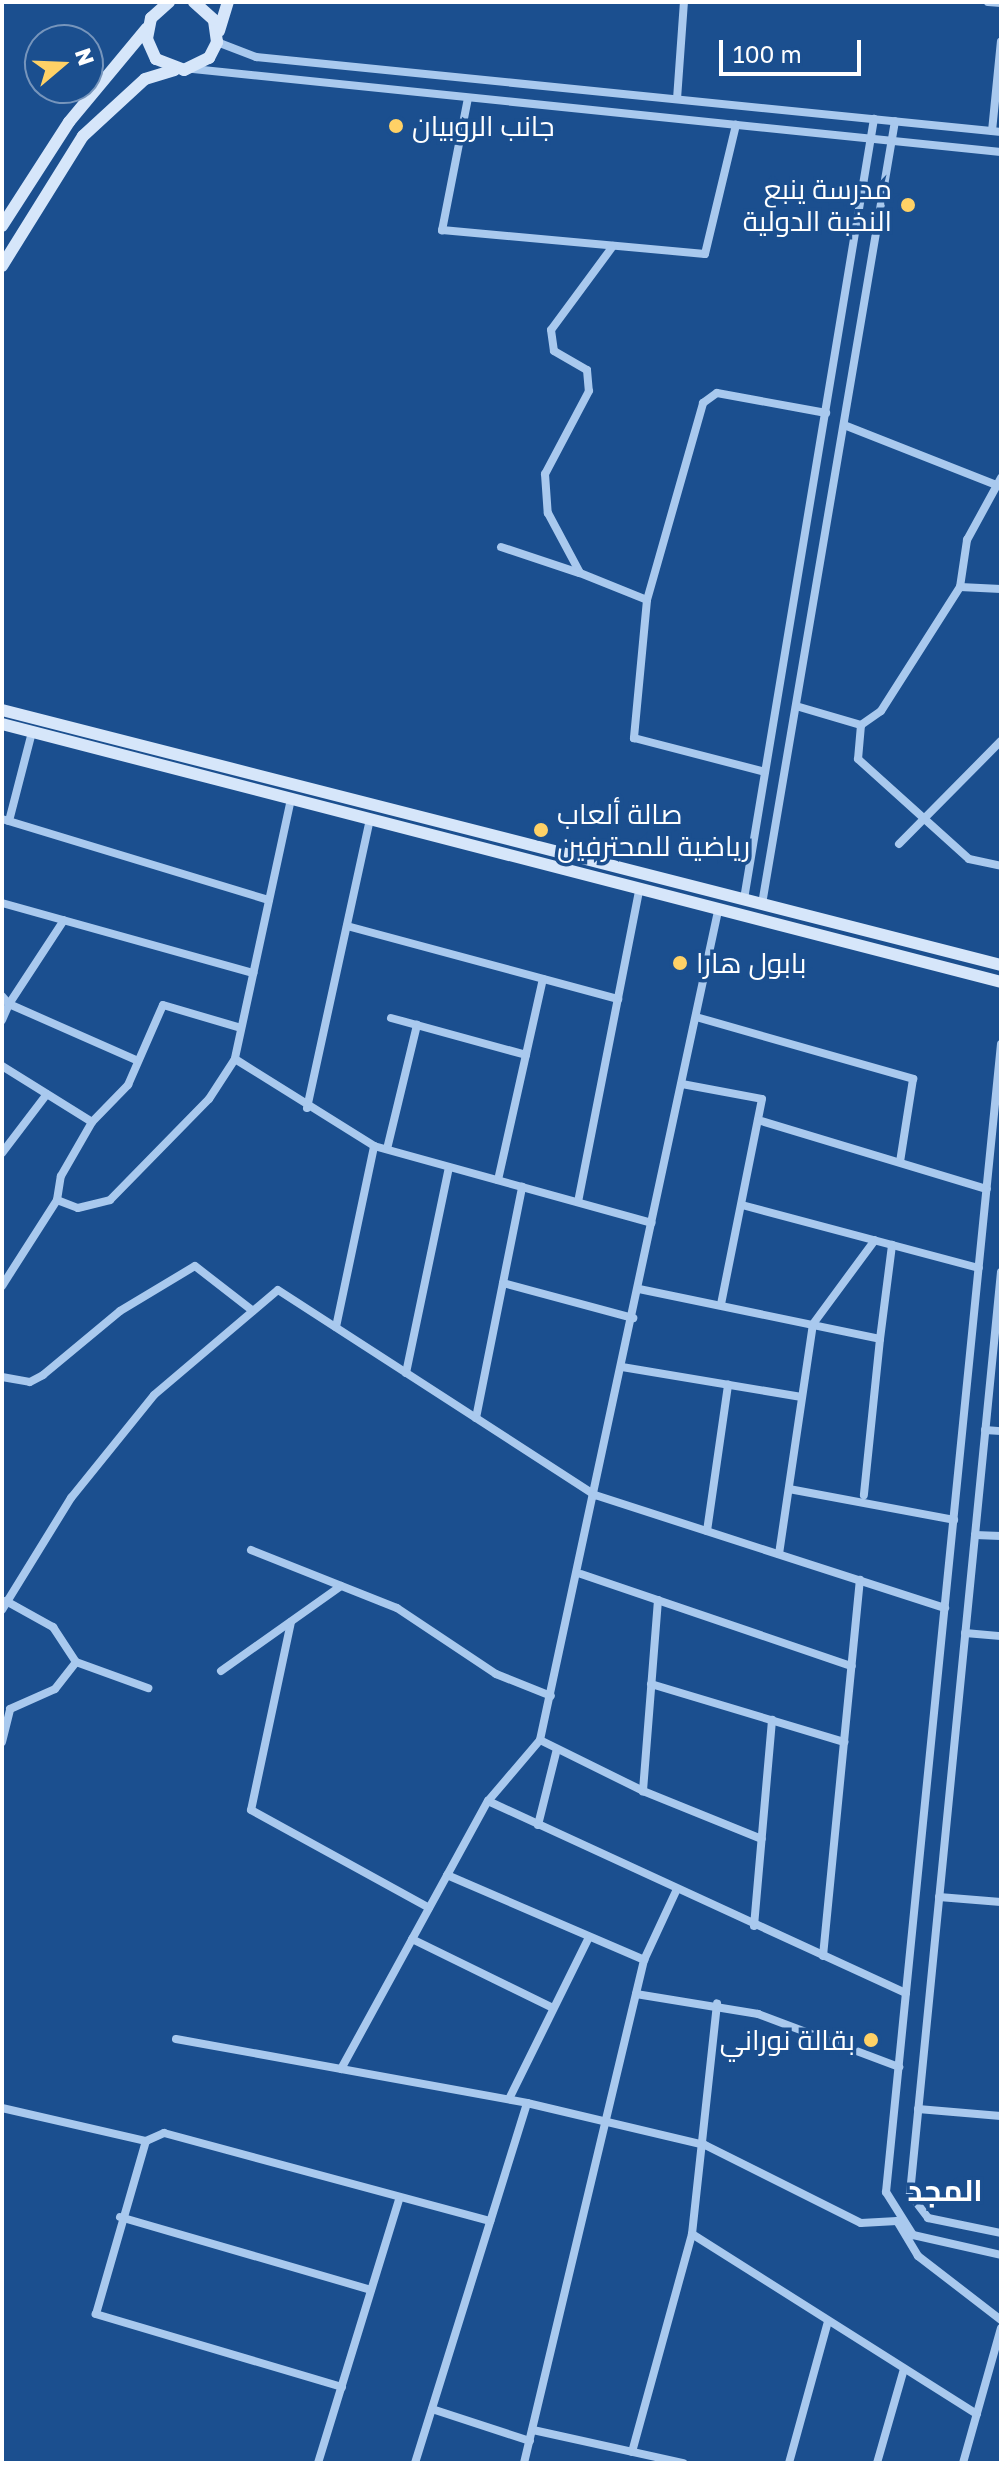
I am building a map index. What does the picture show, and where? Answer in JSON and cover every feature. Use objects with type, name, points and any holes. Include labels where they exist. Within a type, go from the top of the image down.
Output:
[{"type":"main road","points":[[2,226],[69,122],[169,2]]},
{"type":"main road","points":[[194,2],[214,20],[217,42]]},
{"type":"main road","points":[[2,266],[83,136],[145,79],[175,70],[193,69],[217,42],[228,2]]},
{"type":"main road","points":[[147,28],[156,59],[175,70]]},
{"type":"main road","points":[[2,710],[1001,965]]},
{"type":"main road","points":[[2,724],[639,891],[1001,982]]},
{"type":"street","points":[[677,99],[684,2]]},
{"type":"street","points":[[988,2],[1001,3]]},
{"type":"street","points":[[217,42],[256,57],[997,132],[1001,41]]},
{"type":"street","points":[[193,69],[1001,152]]},
{"type":"street","points":[[468,98],[442,230],[705,254],[736,125]]},
{"type":"street","points":[[744,899],[874,119]]},
{"type":"street","points":[[762,904],[895,121]]},
{"type":"street","points":[[580,573],[548,513],[545,474],[589,391],[587,370],[554,351],[551,330],[613,246]]},
{"type":"street","points":[[765,772],[634,738],[647,600],[703,403],[717,393],[826,413]]},
{"type":"street","points":[[844,425],[998,481],[967,540],[960,587],[881,711],[861,725],[858,759],[969,859],[1001,866]]},
{"type":"street","points":[[501,547],[580,573],[647,600]]},
{"type":"street","points":[[960,587],[1001,589]]},
{"type":"street","points":[[796,706],[861,725]]},
{"type":"street","points":[[32,732],[6,820],[269,900]]},
{"type":"street","points":[[899,844],[1001,741]]},
{"type":"street","points":[[57,1200],[78,1208],[110,1200],[209,1099],[235,1059],[291,799]]},
{"type":"street","points":[[307,1108],[370,820]]},
{"type":"street","points":[[578,1202],[639,891]]},
{"type":"street","points":[[2,903],[253,973]]},
{"type":"street","points":[[341,2069],[488,1801],[540,1740],[581,1574],[718,911]]},
{"type":"street","points":[[2,1020],[9,1004],[64,920]]},
{"type":"street","points":[[347,926],[618,999]]},
{"type":"street","points":[[498,1180],[543,979]]},
{"type":"street","points":[[2,996],[9,1004],[138,1061]]},
{"type":"street","points":[[2,1286],[57,1200],[61,1176],[92,1122],[128,1085],[163,1005],[241,1028]]},
{"type":"street","points":[[696,1017],[913,1079],[900,1162]]},
{"type":"street","points":[[391,1018],[526,1055]]},
{"type":"street","points":[[387,1149],[417,1025]]},
{"type":"street","points":[[1001,1044],[998,1099],[886,2192],[897,2221],[918,2256],[1001,2320]]},
{"type":"street","points":[[235,1059],[307,1108],[374,1146],[652,1223]]},
{"type":"street","points":[[2,1066],[92,1122]]},
{"type":"street","points":[[682,1084],[762,1099],[721,1304]]},
{"type":"street","points":[[2,1153],[47,1094]]},
{"type":"street","points":[[758,1120],[987,1189]]},
{"type":"street","points":[[336,1327],[374,1146]]},
{"type":"street","points":[[406,1373],[449,1167]]},
{"type":"street","points":[[476,1418],[522,1187]]},
{"type":"street","points":[[742,1205],[979,1268]]},
{"type":"street","points":[[779,1554],[813,1324],[875,1240]]},
{"type":"street","points":[[864,1495],[892,1245]]},
{"type":"street","points":[[2,1377],[30,1382],[43,1375],[120,1311],[195,1266],[253,1311]]},
{"type":"street","points":[[1001,1272],[910,2194],[915,2207],[928,2218],[1001,2233]]},
{"type":"street","points":[[503,1283],[633,1318]]},
{"type":"street","points":[[639,1289],[880,1339]]},
{"type":"street","points":[[148,1688],[76,1662],[53,1627],[4,1605],[71,1498],[154,1395],[278,1290],[595,1495],[945,1608]]},
{"type":"street","points":[[622,1367],[802,1397]]},
{"type":"street","points":[[707,1531],[728,1385]]},
{"type":"street","points":[[985,1430],[1001,1431]]},
{"type":"street","points":[[789,1489],[954,1520]]},
{"type":"street","points":[[975,1535],[1001,1536]]},
{"type":"street","points":[[251,1550],[397,1608],[496,1674],[551,1696]]},
{"type":"street","points":[[581,1574],[852,1666]]},
{"type":"street","points":[[823,1956],[860,1580]]},
{"type":"street","points":[[221,1671],[341,1586]]},
{"type":"street","points":[[643,1791],[658,1600]]},
{"type":"street","points":[[291,1622],[251,1810],[429,1908]]},
{"type":"street","points":[[965,1633],[1001,1636]]},
{"type":"street","points":[[2,1742],[10,1709],[55,1689],[76,1662]]},
{"type":"street","points":[[651,1684],[844,1742]]},
{"type":"street","points":[[754,1926],[772,1720]]},
{"type":"street","points":[[540,1740],[643,1791],[762,1839]]},
{"type":"street","points":[[538,1825],[557,1749]]},
{"type":"street","points":[[488,1801],[676,1891],[906,1993]]},
{"type":"street","points":[[447,1875],[644,1960]]},
{"type":"street","points":[[524,2463],[609,2119],[644,1960],[676,1891]]},
{"type":"street","points":[[939,1897],[1001,1902]]},
{"type":"street","points":[[509,2099],[551,2007],[589,1937]]},
{"type":"street","points":[[412,1939],[551,2007]]},
{"type":"street","points":[[636,1994],[717,2003],[899,2067]]},
{"type":"street","points":[[632,2452],[692,2234],[705,2145],[717,2003]]},
{"type":"street","points":[[176,2039],[609,2119],[705,2145],[861,2223],[897,2221],[924,2240],[1001,2255]]},
{"type":"street","points":[[415,2463],[527,2103]]},
{"type":"street","points":[[2,2108],[146,2141],[164,2133],[490,2221]]},
{"type":"street","points":[[918,2109],[1001,2116]]},
{"type":"street","points":[[146,2141],[94,2302],[104,2320],[342,2387]]},
{"type":"street","points":[[318,2463],[400,2197]]},
{"type":"street","points":[[120,2217],[371,2290]]},
{"type":"street","points":[[692,2234],[977,2414]]},
{"type":"street","points":[[789,2463],[828,2321]]},
{"type":"street","points":[[963,2463],[1001,2328]]},
{"type":"street","points":[[877,2463],[904,2369]]},
{"type":"street","points":[[432,2409],[530,2441]]},
{"type":"street","points":[[533,2430],[683,2463]]},
{"type":"place","name":"جانب الروبيان","points":[[396,126]]},
{"type":"place","name":"مدرسة ينبع النخبة الدولية","points":[[908,205]]},
{"type":"place","name":"صالة ألعاب رياضية للمحترفين","points":[[541,830]]},
{"type":"place","name":"بابول هارا","points":[[680,963]]},
{"type":"place","name":"بقالة نوراني","points":[[871,2040]]},
{"type":"district","name":"المجد","points":[[945,2190]]}]
